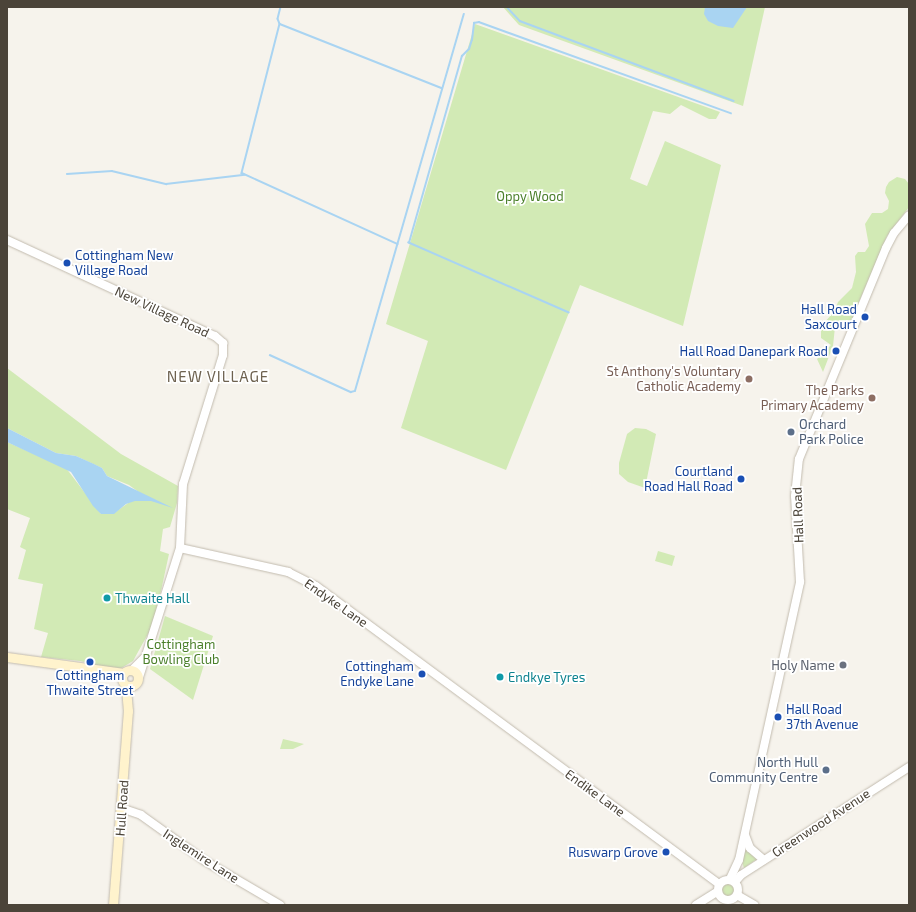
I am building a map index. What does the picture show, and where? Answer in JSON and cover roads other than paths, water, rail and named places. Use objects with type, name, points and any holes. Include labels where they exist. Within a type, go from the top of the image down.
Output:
[{"type":"main road","points":[[7,657],[101,670],[139,680],[134,686],[126,677]]},
{"type":"main road","name":"Hull Road","points":[[113,905],[128,711],[126,677]]},
{"type":"main road","name":"Hull Road","points":[[128,711],[139,680]]},
{"type":"street","name":"Hall Road","points":[[733,881],[745,834],[800,582],[795,496],[800,459],[886,248],[894,232],[909,215]]},
{"type":"street","name":"New Village Road","points":[[7,240],[215,336],[223,343],[223,355],[183,484],[180,548],[139,680]]},
{"type":"street","name":"Endyke Lane","points":[[180,548],[288,572],[306,580],[472,702]]},
{"type":"street","points":[[126,677],[149,651]]},
{"type":"street","name":"Endike Lane","points":[[472,702],[718,888]]},
{"type":"street","name":"Greenwood Avenue","points":[[733,881],[909,767]]},
{"type":"street","name":"Inglemire Lane","points":[[121,808],[141,816],[205,861],[280,905]]},
{"type":"street","points":[[745,834],[750,848],[764,860]]},
{"type":"street","points":[[696,905],[718,888],[733,881],[738,890],[737,895],[730,902],[720,896],[718,888]]},
{"type":"street","points":[[737,895],[754,905]]},
{"type":"water","points":[[705,7],[747,7],[733,28],[718,26],[708,21],[704,14]]},
{"type":"water","points":[[7,428],[56,453],[76,456],[94,464],[102,468],[107,476],[173,508],[151,501],[135,501],[126,504],[114,514],[101,514],[93,506],[71,472],[7,442]]},
{"type":"waterway","points":[[281,7],[278,19],[280,24],[442,88]]},
{"type":"waterway","points":[[507,7],[520,21],[734,101]]},
{"type":"waterway","points":[[270,355],[351,392],[355,391],[464,14]]},
{"type":"waterway","points":[[569,313],[409,243],[462,56],[469,49],[472,40],[474,23],[479,22],[731,113]]},
{"type":"waterway","points":[[280,24],[242,173],[398,244]]},
{"type":"waterway","points":[[67,174],[112,171],[166,184],[244,175]]},
{"type":"place","name":"Cottingham New Village Road","points":[[67,263]]},
{"type":"place","name":"Hall Road Saxcourt","points":[[865,317]]},
{"type":"place","name":"Hall Road Danepark Road","points":[[836,351]]},
{"type":"place","name":"St Anthony's Voluntary Catholic Academy","points":[[749,379]]},
{"type":"place","name":"The Parks Primary Academy","points":[[872,398]]},
{"type":"place","name":"Orchard Park Police","points":[[791,432]]},
{"type":"place","name":"Courtland Road Hall Road","points":[[741,479]]},
{"type":"place","name":"Thwaite Hall","points":[[107,598]]},
{"type":"place","name":"Cottingham Thwaite Street","points":[[90,662]]},
{"type":"place","name":"Holy Name","points":[[843,665]]},
{"type":"place","name":"Cottingham Endyke Lane","points":[[422,674]]},
{"type":"place","name":"Endkye Tyres","points":[[500,677]]},
{"type":"place","name":"Hall Road 37th Avenue","points":[[778,717]]},
{"type":"place","name":"North Hull Community Centre","points":[[826,770]]},
{"type":"place","name":"Ruswarp Grove","points":[[666,852]]},
{"type":"district","name":"NEW VILLAGE","points":[[218,377]]},
{"type":"park label","name":"Oppy Wood","points":[[530,196]]},
{"type":"park label","name":"Cottingham Bowling Club","points":[[181,652]]}]
